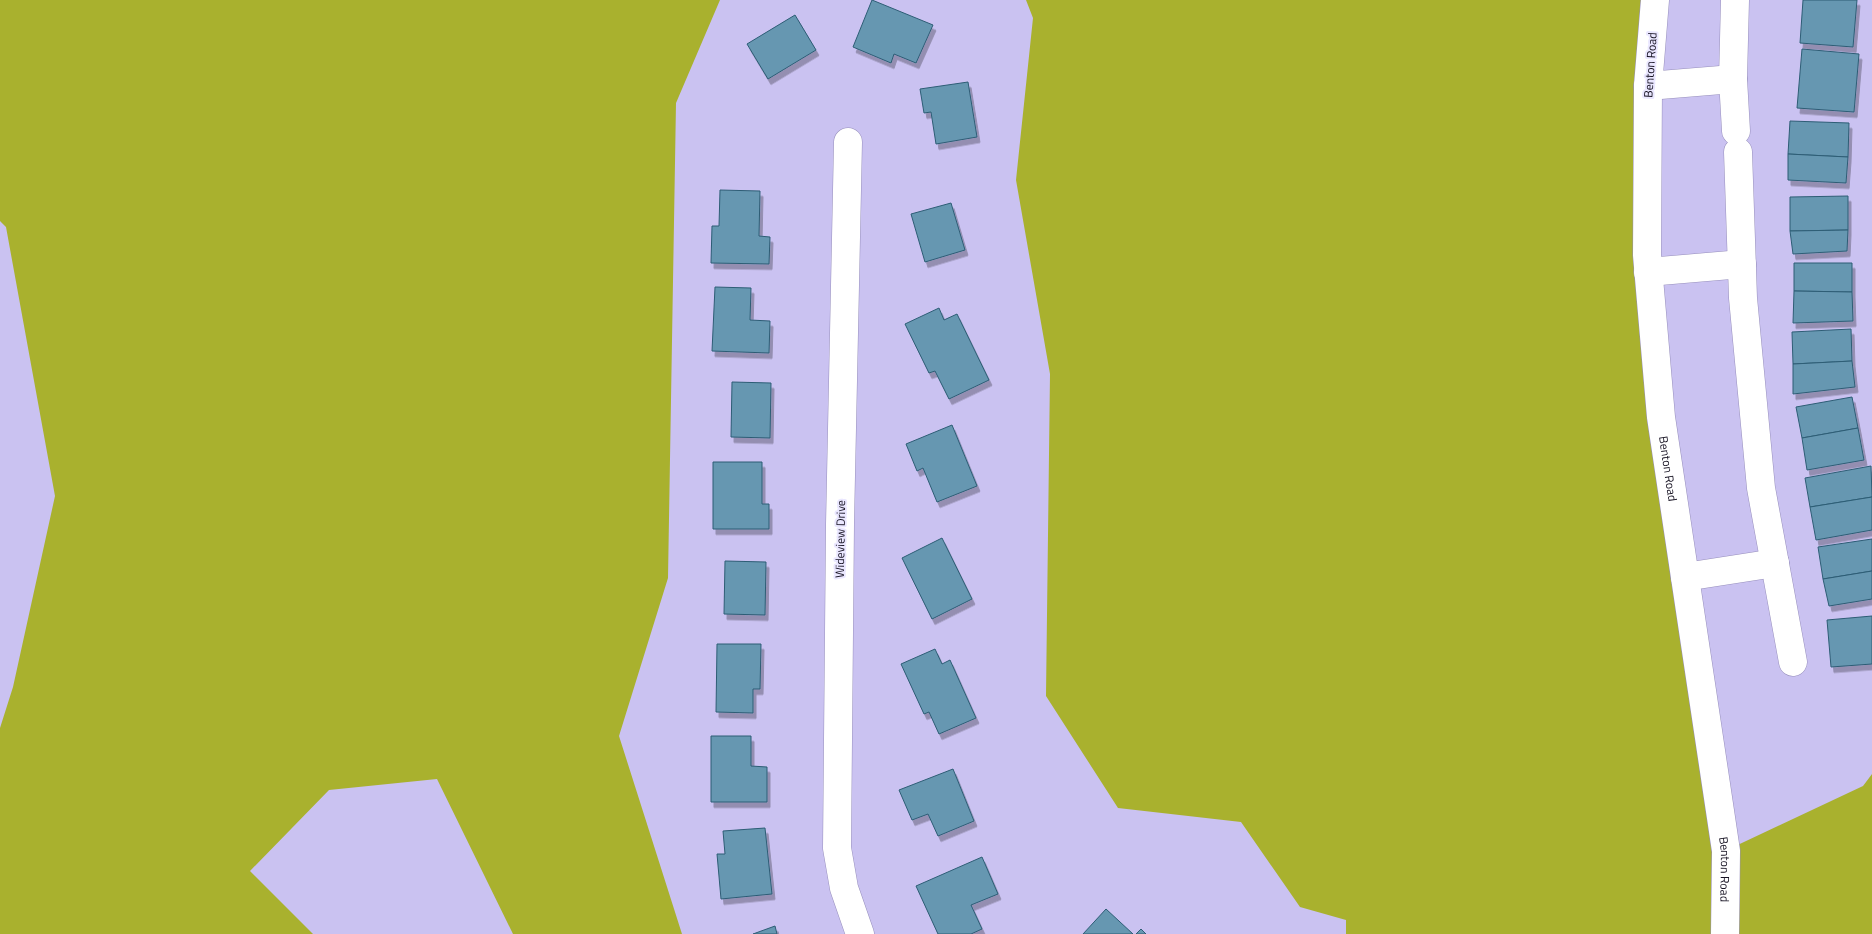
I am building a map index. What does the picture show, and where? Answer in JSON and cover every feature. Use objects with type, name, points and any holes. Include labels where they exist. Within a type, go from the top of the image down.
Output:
[{"type":"street","name":"Benton Road","points":[[1655,0],[1648,86],[1648,272],[1661,417],[1726,851],[1725,934]]},
{"type":"street","points":[[1735,0],[1733,79],[1742,264],[1761,488],[1793,662]]},
{"type":"street","points":[[1648,86],[1733,79]]},
{"type":"street","name":"Wideview Drive","points":[[848,142],[840,514],[837,848],[844,888],[860,934]]},
{"type":"street","points":[[1648,272],[1742,264]]},
{"type":"street","points":[[1685,578],[1775,563]]},
{"type":"shaded area","points":[[0,0],[720,0],[676,103],[668,578],[619,736],[682,934],[513,934],[437,779],[329,790],[250,871],[313,934],[0,934],[0,728],[13,687],[55,496],[6,227],[0,221]]},
{"type":"shaded area","points":[[1026,0],[1655,0],[1647,255],[1727,850],[1863,786],[1872,774],[1872,934],[1346,934],[1346,920],[1300,907],[1241,822],[1118,808],[1046,696],[1050,374],[1016,180],[1033,18]]},
{"type":"building","points":[[872,0],[933,25],[916,63],[894,54],[891,63],[853,47]]},
{"type":"building","points":[[1803,0],[1857,0],[1853,47],[1800,43]]},
{"type":"building","points":[[795,15],[816,50],[768,79],[747,44]]},
{"type":"building","points":[[1802,49],[1859,54],[1854,112],[1797,108]]},
{"type":"building","points":[[968,82],[977,137],[936,144],[931,112],[924,113],[920,89]]},
{"type":"building","points":[[1790,121],[1849,123],[1848,157],[1788,154]]},
{"type":"building","points":[[1788,154],[1848,157],[1846,183],[1788,180]]},
{"type":"building","points":[[720,190],[760,191],[759,236],[770,237],[769,264],[711,263],[712,226],[719,226]]},
{"type":"building","points":[[1848,196],[1848,230],[1790,231],[1790,197]]},
{"type":"building","points":[[951,203],[965,250],[925,262],[911,214]]},
{"type":"building","points":[[1848,230],[1847,251],[1793,254],[1790,231]]},
{"type":"building","points":[[1794,263],[1852,263],[1852,292],[1794,291]]},
{"type":"building","points":[[715,287],[751,288],[750,320],[770,321],[769,353],[712,351]]},
{"type":"building","points":[[1794,291],[1852,292],[1853,321],[1793,323]]},
{"type":"building","points":[[939,308],[944,320],[957,314],[989,380],[949,399],[935,371],[929,373],[905,324]]},
{"type":"building","points":[[1851,329],[1852,361],[1793,364],[1792,332]]},
{"type":"building","points":[[1852,361],[1855,387],[1793,394],[1793,364]]},
{"type":"building","points":[[732,382],[771,383],[770,438],[731,437]]},
{"type":"building","points":[[1852,397],[1858,428],[1802,438],[1796,407]]},
{"type":"building","points":[[952,425],[977,486],[937,502],[923,468],[917,471],[906,444]]},
{"type":"building","points":[[1858,428],[1864,460],[1807,470],[1802,438]]},
{"type":"building","points":[[713,462],[762,462],[762,504],[769,504],[769,529],[713,529]]},
{"type":"building","points":[[1871,466],[1872,497],[1810,507],[1805,478]]},
{"type":"building","points":[[1872,497],[1872,530],[1816,540],[1810,507]]},
{"type":"building","points":[[942,538],[972,599],[932,619],[902,558]]},
{"type":"building","points":[[1872,539],[1872,571],[1823,579],[1818,547]]},
{"type":"building","points":[[725,561],[766,562],[765,615],[724,614]]},
{"type":"building","points":[[1872,571],[1872,599],[1829,606],[1823,579]]},
{"type":"building","points":[[1872,616],[1872,664],[1831,667],[1827,620]]},
{"type":"building","points":[[717,644],[761,644],[760,689],[753,689],[753,713],[716,712]]},
{"type":"building","points":[[935,649],[942,664],[950,660],[976,718],[939,734],[929,712],[924,714],[901,664]]},
{"type":"building","points":[[711,736],[751,736],[751,766],[767,767],[767,802],[711,802]]},
{"type":"building","points":[[953,769],[974,821],[938,836],[928,814],[912,820],[899,790]]},
{"type":"building","points":[[765,828],[772,894],[721,899],[717,854],[725,854],[723,831]]},
{"type":"building","points":[[982,857],[998,894],[971,905],[982,929],[971,934],[938,934],[916,886]]},
{"type":"building","points":[[1106,909],[1133,934],[1083,934]]},
{"type":"building","points":[[775,926],[777,934],[753,934]]},
{"type":"building","points":[[1141,929],[1146,934],[1136,934]]}]
